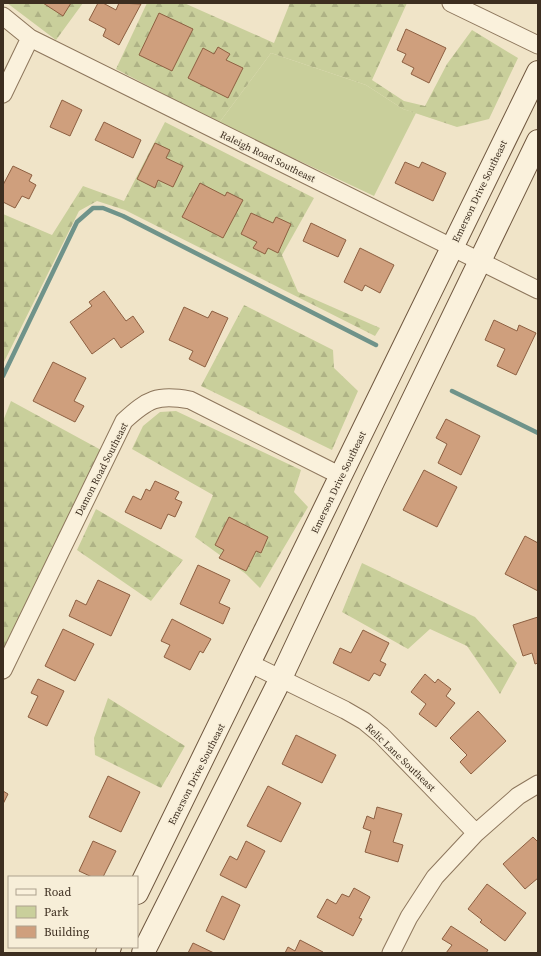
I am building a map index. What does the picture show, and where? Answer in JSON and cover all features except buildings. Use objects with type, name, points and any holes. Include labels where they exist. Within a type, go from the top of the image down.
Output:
[{"type":"street","points":[[452,3],[538,45]]},
{"type":"street","name":"Raleigh Road Southeast","points":[[3,16],[30,38],[538,290]]},
{"type":"street","points":[[3,94],[30,38]]},
{"type":"street","name":"Emerson Drive Southeast","points":[[138,891],[251,664],[538,72]]},
{"type":"street","points":[[143,953],[281,678],[479,261],[538,141]]},
{"type":"street","name":"Damon Road Southeast","points":[[3,670],[124,421],[143,404],[168,396],[190,400],[341,476]]},
{"type":"street","name":"Relic Lane Southeast","points":[[251,664],[364,721],[381,735],[476,832]]},
{"type":"street","points":[[391,953],[409,916],[435,878],[476,832],[518,796],[538,784]]},
{"type":"green space","points":[[7,3],[83,3],[56,40]]},
{"type":"green space","points":[[147,3],[184,3],[274,43],[290,3],[407,3],[372,80],[404,101],[425,106],[447,64],[472,30],[518,58],[489,119],[457,127],[403,109],[366,85],[271,53],[219,123],[116,69]]},
{"type":"green space","points":[[271,53],[366,85],[403,109],[416,113],[374,196],[219,123]]},
{"type":"green space","points":[[165,122],[314,198],[282,255],[298,292],[380,328],[375,336],[125,210],[97,201],[79,211],[3,364],[3,214],[52,235],[83,186],[124,201]]},
{"type":"green space","points":[[244,305],[333,350],[334,368],[358,391],[332,450],[201,386]]},
{"type":"green space","points":[[11,401],[101,450],[3,654],[3,421]]},
{"type":"green space","points":[[176,411],[301,470],[294,492],[308,507],[260,588],[246,574],[195,537],[213,495],[132,449],[143,426],[160,412]]},
{"type":"green space","points":[[96,509],[183,560],[151,601],[77,550]]},
{"type":"green space","points":[[362,563],[475,617],[517,663],[500,694],[467,646],[430,629],[408,649],[342,612]]},
{"type":"green space","points":[[108,698],[185,746],[161,788],[95,755],[94,738]]},
{"type":"waterway","points":[[3,376],[77,222],[93,208],[103,208],[123,216],[376,345]]},
{"type":"waterway","points":[[452,391],[538,433]]}]
